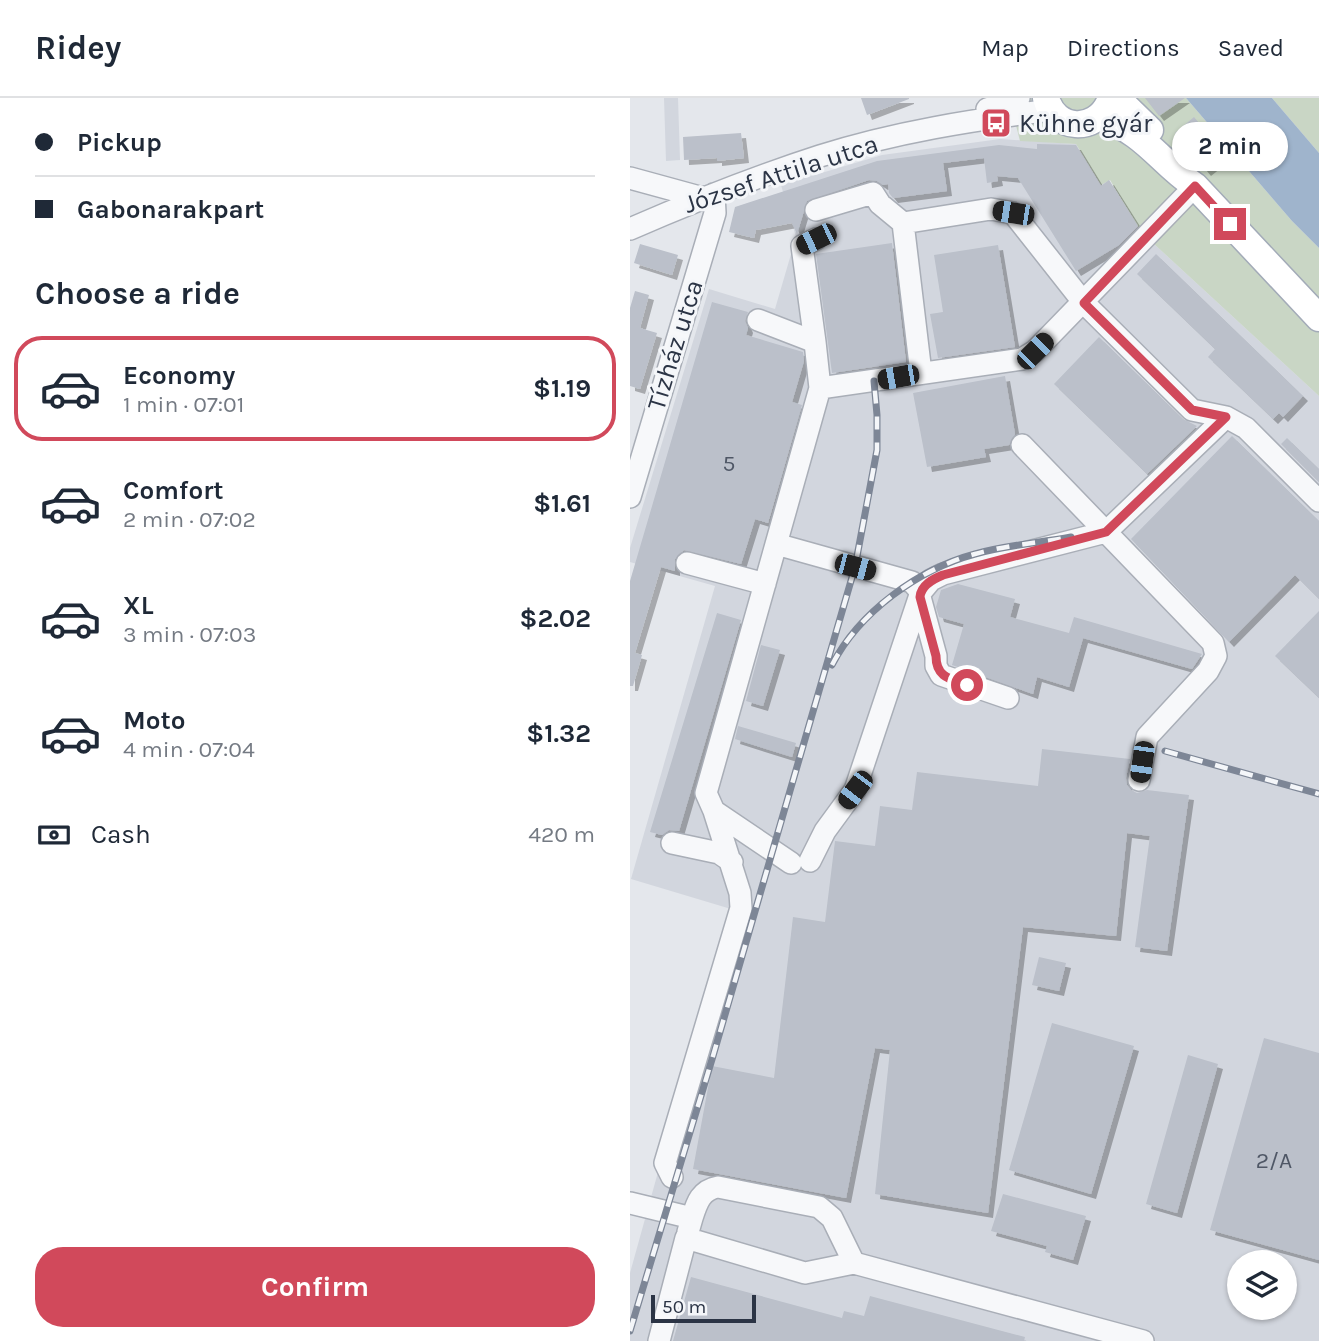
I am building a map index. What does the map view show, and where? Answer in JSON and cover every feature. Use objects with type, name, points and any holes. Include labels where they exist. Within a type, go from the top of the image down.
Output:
[{"type":"main road","points":[[1117,98],[1166,146],[1195,186],[1319,317]]},
{"type":"main road","points":[[1049,104],[1062,121],[1076,125],[1086,124],[1105,108],[1147,142],[1180,176],[1195,186]]},
{"type":"street","name":"József Attila utca","points":[[935,127],[1019,98]]},
{"type":"street","name":"József Attila utca","points":[[630,229],[708,196],[821,155],[935,127],[1049,104]]},
{"type":"street","points":[[630,178],[708,196]]},
{"type":"street","points":[[820,388],[1021,359],[1035,351],[1084,303],[1195,186]]},
{"type":"street","points":[[816,210],[873,192],[880,204],[903,223],[921,373]]},
{"type":"street","name":"Tízház utca","points":[[630,497],[715,213],[708,196]]},
{"type":"street","points":[[903,223],[992,209],[1013,213],[1084,303],[1192,410],[1226,417],[1246,428],[1319,500]]},
{"type":"street","points":[[672,1177],[665,1163],[740,916],[740,893],[732,862],[706,789],[820,388],[802,246],[816,239]]},
{"type":"street","points":[[758,320],[815,342]]},
{"type":"street","points":[[714,811],[801,862],[855,790],[920,595],[931,580],[1106,532],[1226,417]]},
{"type":"street","points":[[1022,444],[1213,643],[1216,656],[1208,671],[1147,737],[1139,780]]},
{"type":"street","points":[[776,544],[912,582],[920,595],[936,656],[936,666],[941,675],[1008,698]]},
{"type":"street","points":[[687,563],[765,584]]},
{"type":"street","points":[[672,843],[719,853],[732,862]]},
{"type":"street","points":[[659,1341],[689,1228],[705,1192],[718,1187],[814,1204],[832,1218],[854,1263]]},
{"type":"street","points":[[637,1204],[689,1228],[805,1273],[854,1263],[1143,1341]]},
{"type":"shaded area","points":[[664,98],[678,98],[680,160],[666,161]]},
{"type":"shaded area","points":[[1000,139],[1076,144],[1101,184],[1109,180],[1141,232],[1319,396],[1319,1341],[630,1341],[630,1273],[731,909],[631,879],[715,586],[630,562],[630,548],[709,289],[775,309],[796,237],[781,185],[882,155]]},
{"type":"green space","points":[[1009,98],[1186,98],[1292,221],[1319,248],[1319,396],[1141,232],[1110,180],[1101,185],[1076,144],[1020,141]]},
{"type":"green space","points":[[1272,98],[1319,98],[1319,153]]},
{"type":"water","points":[[1186,98],[1272,98],[1319,153],[1319,248],[1292,221]]},
{"type":"building","points":[[861,98],[909,98],[909,99],[867,115]]},
{"type":"building","points":[[1145,98],[1185,98],[1159,116]]},
{"type":"building","points":[[1194,117],[1226,155],[1206,171],[1175,133]]},
{"type":"building","points":[[741,133],[744,158],[684,160],[683,137]]},
{"type":"building","points":[[1037,144],[1076,145],[1101,186],[1109,180],[1138,226],[1119,245],[1076,271],[1018,178],[997,176],[998,181],[987,183],[984,158],[943,163],[947,191],[893,198],[888,184],[869,180],[807,201],[797,234],[792,223],[756,230],[754,238],[729,232],[735,207],[877,161],[999,145],[1037,149]]},
{"type":"building","points":[[892,243],[906,362],[832,373],[816,254]]},
{"type":"building","points":[[640,244],[678,255],[672,275],[634,263]]},
{"type":"building","points":[[998,245],[1015,347],[938,358],[930,314],[943,312],[934,255]]},
{"type":"building","points":[[1156,254],[1303,396],[1283,417],[1279,413],[1273,419],[1208,357],[1215,349],[1137,274]]},
{"type":"building","points":[[635,291],[649,295],[640,328],[657,333],[640,389],[630,386],[630,308]]},
{"type":"building","points":[[712,302],[748,312],[745,321],[748,328],[746,335],[803,352],[804,361],[792,402],[802,405],[768,523],[755,519],[741,564],[684,550],[675,559],[675,571],[661,567],[635,653],[642,655],[633,686],[630,686],[630,581]]},
{"type":"building","points":[[1099,337],[1183,419],[1197,426],[1147,474],[1054,384]]},
{"type":"building","points":[[1005,376],[1015,434],[1009,445],[984,449],[986,457],[927,467],[913,393]]},
{"type":"building","points":[[1232,436],[1319,521],[1319,599],[1295,575],[1229,642],[1131,539]]},
{"type":"building","points":[[1287,438],[1319,469],[1319,482],[1281,444]]},
{"type":"building","points":[[958,584],[1015,599],[1010,617],[1069,633],[1074,617],[1202,654],[1192,669],[1083,638],[1069,687],[1037,677],[1033,694],[952,665],[964,624],[939,617],[936,607],[941,590]]},
{"type":"building","points":[[1319,611],[1319,698],[1275,656]]},
{"type":"building","points":[[717,613],[741,620],[679,831],[669,830],[662,835],[650,832]]},
{"type":"building","points":[[761,645],[780,650],[763,706],[746,701]]},
{"type":"building","points":[[738,726],[796,743],[792,757],[735,739]]},
{"type":"building","points":[[1042,749],[1130,759],[1126,778],[1131,790],[1137,793],[1147,790],[1189,795],[1167,951],[1135,947],[1150,836],[1127,833],[1116,936],[1023,927],[988,1213],[875,1194],[890,1050],[875,1048],[846,1198],[693,1169],[712,1066],[774,1078],[793,917],[825,922],[835,841],[875,846],[880,806],[912,810],[917,772],[1038,786]]},
{"type":"building","points":[[1039,957],[1066,963],[1059,991],[1032,985]]},
{"type":"building","points":[[1052,1023],[1134,1046],[1091,1194],[1009,1170]]},
{"type":"building","points":[[1264,1038],[1319,1053],[1319,1260],[1297,1254],[1297,1250],[1283,1250],[1210,1230]]},
{"type":"building","points":[[1188,1055],[1218,1064],[1177,1213],[1146,1204]]},
{"type":"building","points":[[1003,1194],[1086,1216],[1073,1260],[1045,1252],[1047,1246],[991,1231]]},
{"type":"building","points":[[691,1277],[842,1318],[844,1311],[864,1316],[870,1296],[1025,1337],[1024,1341],[673,1341]]},
{"type":"railway","points":[[630,1331],[855,567],[877,450],[874,381]]},
{"type":"railway","points":[[832,665],[858,627],[874,611],[893,595],[933,570],[987,551],[1071,537]]},
{"type":"railway","points":[[1165,751],[1319,794]]},
{"type":"place","name":"Kühne gyár","points":[[996,123]]},
{"type":"route","points":[[967,685],[941,675],[936,666],[936,656],[920,597],[931,580],[1106,532],[1226,417],[1192,410],[1084,303],[1195,186],[1230,224]]}]
